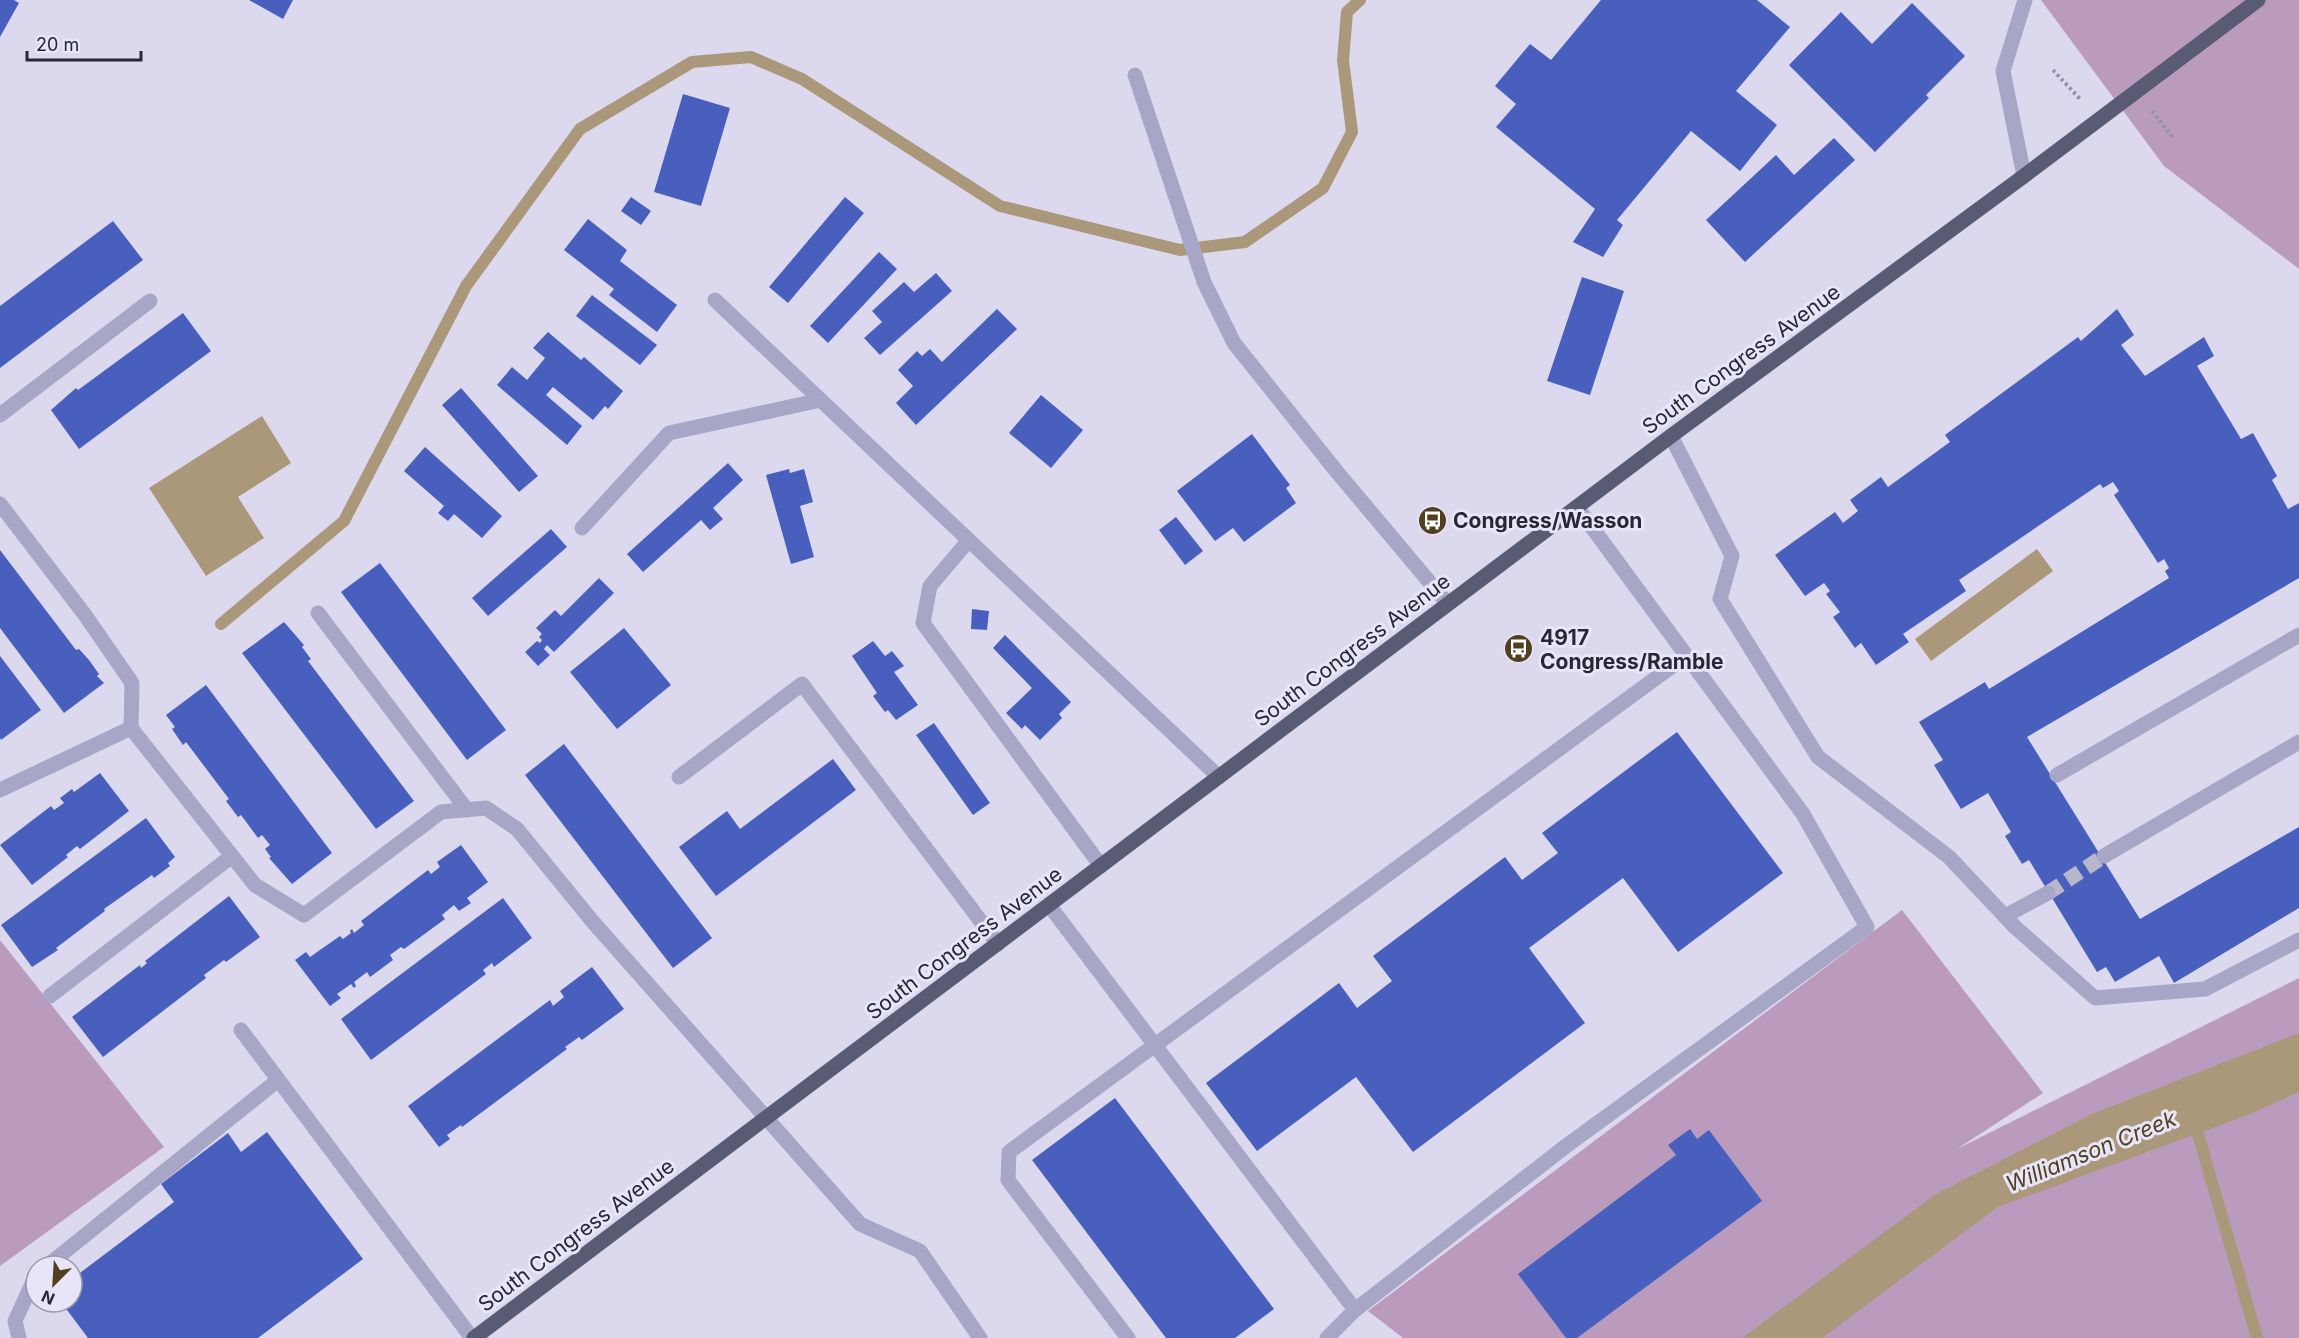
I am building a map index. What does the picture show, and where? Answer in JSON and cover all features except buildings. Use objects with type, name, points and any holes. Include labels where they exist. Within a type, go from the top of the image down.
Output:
[{"type":"main road","name":"South Congress Avenue","points":[[473,1338],[1671,436],[2258,0]]},
{"type":"street","points":[[2024,176],[2003,71],[2025,0]]},
{"type":"street","points":[[1135,75],[1204,282],[1234,343],[1337,472],[1448,604]]},
{"type":"street","points":[[716,300],[1219,777]]},
{"type":"street","points":[[0,415],[150,301]]},
{"type":"street","points":[[582,528],[669,433],[821,400]]},
{"type":"street","points":[[1671,436],[1732,556],[1720,599],[1818,757],[1949,856],[2005,916],[2095,999],[2205,989],[2299,940]]},
{"type":"street","points":[[0,504],[85,615],[132,683],[131,728],[255,885],[304,915],[441,812],[486,808],[517,829],[593,922],[860,1224],[920,1251],[980,1338]]},
{"type":"street","points":[[1327,1338],[1355,1310],[1566,1146],[1867,927],[1803,813],[1577,507]]},
{"type":"street","points":[[969,540],[930,586],[922,622],[1101,866]]},
{"type":"street","points":[[318,613],[467,810]]},
{"type":"street","points":[[2057,775],[2299,635]]},
{"type":"street","points":[[1128,1338],[1008,1180],[1009,1152],[1686,656]]},
{"type":"street","points":[[679,777],[802,684],[998,944]]},
{"type":"street","points":[[0,790],[131,728]]},
{"type":"street","points":[[2104,856],[2299,742]]},
{"type":"street","points":[[50,996],[232,856]]},
{"type":"street","points":[[2005,916],[2048,893]]},
{"type":"street","points":[[1049,905],[1355,1310]]},
{"type":"street","points":[[241,1030],[473,1338]]},
{"type":"street","points":[[62,1254],[278,1080]]},
{"type":"street","points":[[19,1338],[15,1321],[24,1301]]},
{"type":"path","points":[[2053,70],[2098,120]]},
{"type":"path","points":[[2137,91],[2174,139]]},
{"type":"shaded area","points":[[2041,0],[2299,0],[2299,269],[2164,166]]},
{"type":"shaded area","points":[[1902,910],[2043,1093],[1957,1149],[2299,978],[2299,1338],[1403,1338],[1368,1311]]},
{"type":"shaded area","points":[[0,940],[164,1147],[0,1266]]},
{"type":"water","points":[[262,416],[291,463],[238,497],[264,538],[206,576],[149,488]]},
{"type":"water","points":[[2037,549],[2053,571],[1931,661],[1915,639]]},
{"type":"water","name":"Williamson Creek","points":[[2299,1033],[2299,1092],[2248,1115],[1998,1207],[1822,1338],[1742,1338],[1936,1194],[2092,1114]]},
{"type":"waterway","points":[[221,624],[344,521],[466,286],[580,129],[692,62],[751,57],[802,79],[1000,206],[1180,250],[1245,242],[1323,188],[1352,132],[1343,60],[1347,12],[1360,0]]},
{"type":"waterway","points":[[2194,1120],[2257,1338]]},
{"type":"tunnel","points":[[2048,893],[2104,856]]},
{"type":"place","name":"Congress/Wasson","points":[[1432,520]]},
{"type":"place","name":"4917 Congress/Ramble","points":[[1519,649]]}]
